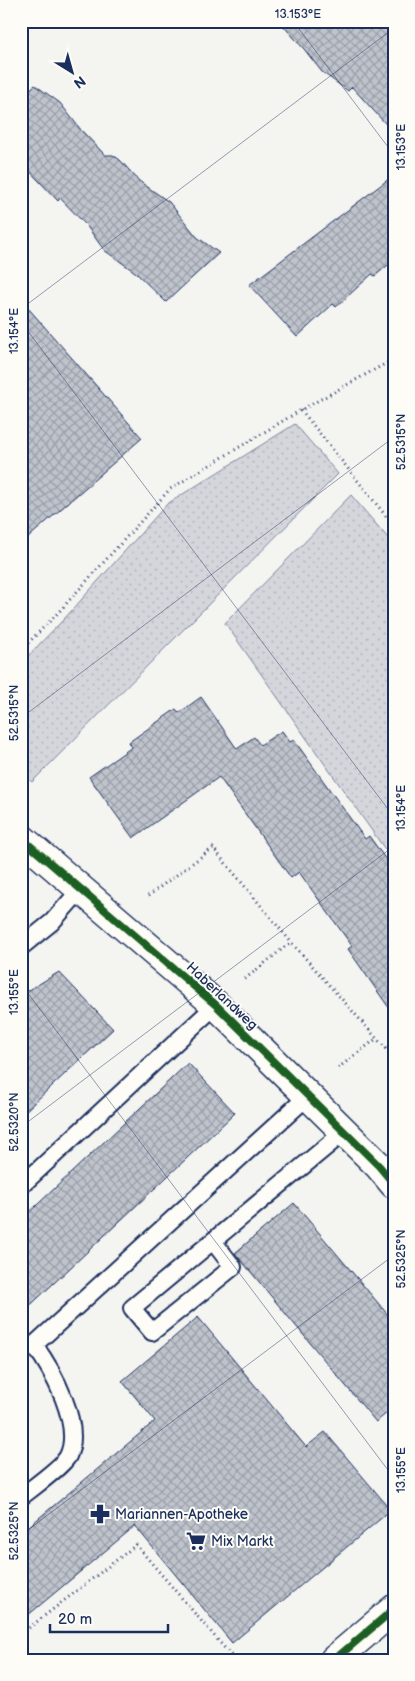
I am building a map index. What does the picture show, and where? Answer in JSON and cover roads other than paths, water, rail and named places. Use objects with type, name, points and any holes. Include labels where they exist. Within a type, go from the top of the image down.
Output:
[{"type":"street","name":"Haberlandweg","points":[[21,838],[216,1005],[379,1166],[394,1184]]},
{"type":"street","points":[[334,1660],[394,1609]]},
{"type":"lane","points":[[21,947],[52,922],[81,889]]},
{"type":"lane","points":[[21,1186],[216,1005]]},
{"type":"lane","points":[[21,1498],[68,1456],[73,1430],[64,1400],[45,1359],[28,1347],[308,1096]]},
{"type":"lane","points":[[213,1242],[233,1266],[152,1332],[132,1308],[344,1132]]},
{"type":"place","name":"Mariannen-Apotheke","points":[[100,1514]]},
{"type":"place","name":"Mix Markt","points":[[196,1541]]}]
